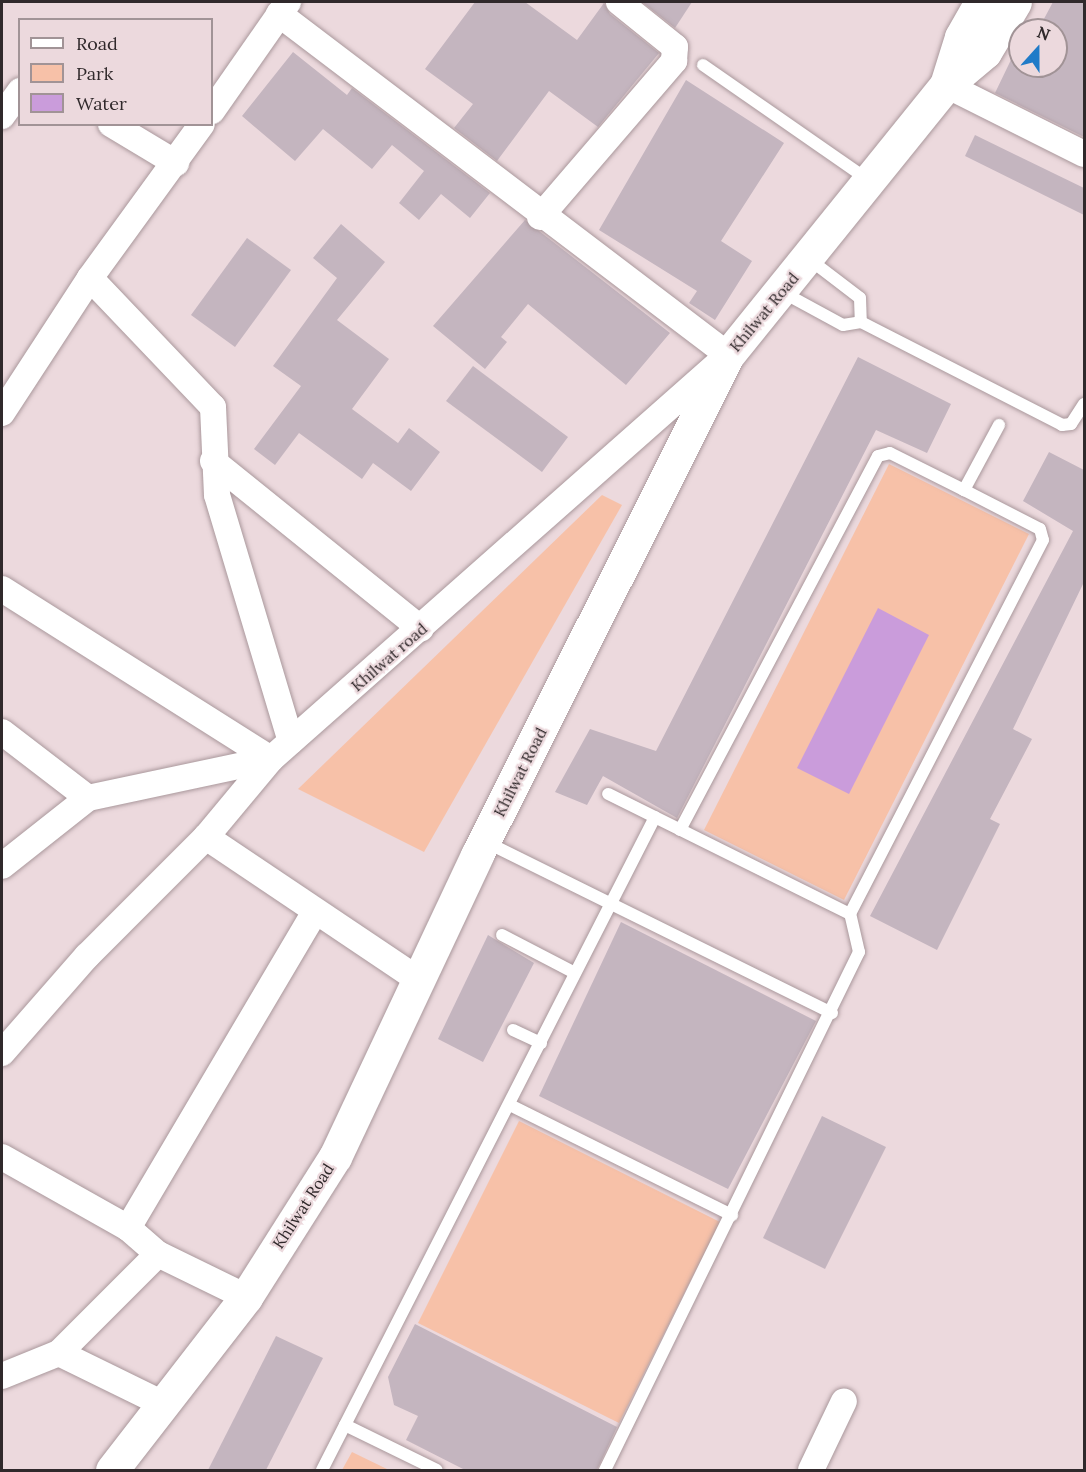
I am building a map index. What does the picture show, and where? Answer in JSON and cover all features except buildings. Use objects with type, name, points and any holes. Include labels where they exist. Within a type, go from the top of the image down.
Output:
[{"type":"main road","name":"Khilwat Road","points":[[946,86],[961,37],[981,2]]},
{"type":"main road","name":"Khilwat Road","points":[[112,1470],[246,1297],[335,1157],[485,842],[728,355],[784,293],[868,179],[946,86],[985,52],[1015,2]]},
{"type":"street","points":[[540,217],[674,61],[675,46],[619,2]]},
{"type":"street","points":[[213,110],[284,8],[540,217],[728,355]]},
{"type":"street","points":[[946,86],[1084,154]]},
{"type":"street","points":[[2,116],[18,94]]},
{"type":"street","points":[[114,126],[176,163]]},
{"type":"street","points":[[2,413],[90,278],[176,163],[201,126]]},
{"type":"street","points":[[90,278],[213,407],[213,462],[217,495],[291,741]]},
{"type":"street","name":"Khilwat road","points":[[2,866],[88,798],[271,759],[421,629],[728,355]]},
{"type":"street","points":[[213,462],[421,629]]},
{"type":"street","points":[[2,589],[271,759],[206,837],[87,956],[2,1053]]},
{"type":"street","points":[[2,732],[88,798]]},
{"type":"street","points":[[206,837],[314,913],[420,981]]},
{"type":"street","points":[[128,1228],[314,913]]},
{"type":"street","points":[[2,1157],[128,1228],[158,1254],[246,1297]]},
{"type":"street","points":[[2,1376],[59,1353],[158,1254]]},
{"type":"street","points":[[59,1353],[163,1404]]},
{"type":"street","points":[[811,1470],[844,1401]]},
{"type":"lane","points":[[703,65],[868,179]]},
{"type":"lane","points":[[809,259],[860,298],[861,322]]},
{"type":"lane","points":[[784,293],[843,325],[861,322],[1062,425],[1071,424],[1084,404]]},
{"type":"lane","points":[[964,490],[999,425]]},
{"type":"lane","points":[[605,1470],[832,1013],[859,952],[850,914],[1042,540],[1040,529],[890,453],[878,456],[680,830]]},
{"type":"lane","points":[[608,794],[850,914]]},
{"type":"lane","points":[[322,1470],[655,817]]},
{"type":"lane","points":[[485,842],[611,902],[832,1013]]},
{"type":"lane","points":[[502,935],[575,973]]},
{"type":"lane","points":[[513,1030],[541,1043]]},
{"type":"lane","points":[[510,1105],[732,1215]]},
{"type":"lane","points":[[345,1425],[437,1470]]},
{"type":"green space","points":[[889,464],[1029,534],[844,900],[704,830]]},
{"type":"green space","points":[[602,495],[622,505],[424,852],[298,789]]},
{"type":"green space","points":[[519,1121],[720,1222],[619,1423],[418,1323]]},
{"type":"green space","points":[[352,1452],[389,1470],[342,1470]]},
{"type":"water","points":[[878,608],[929,635],[849,794],[797,768]]}]
